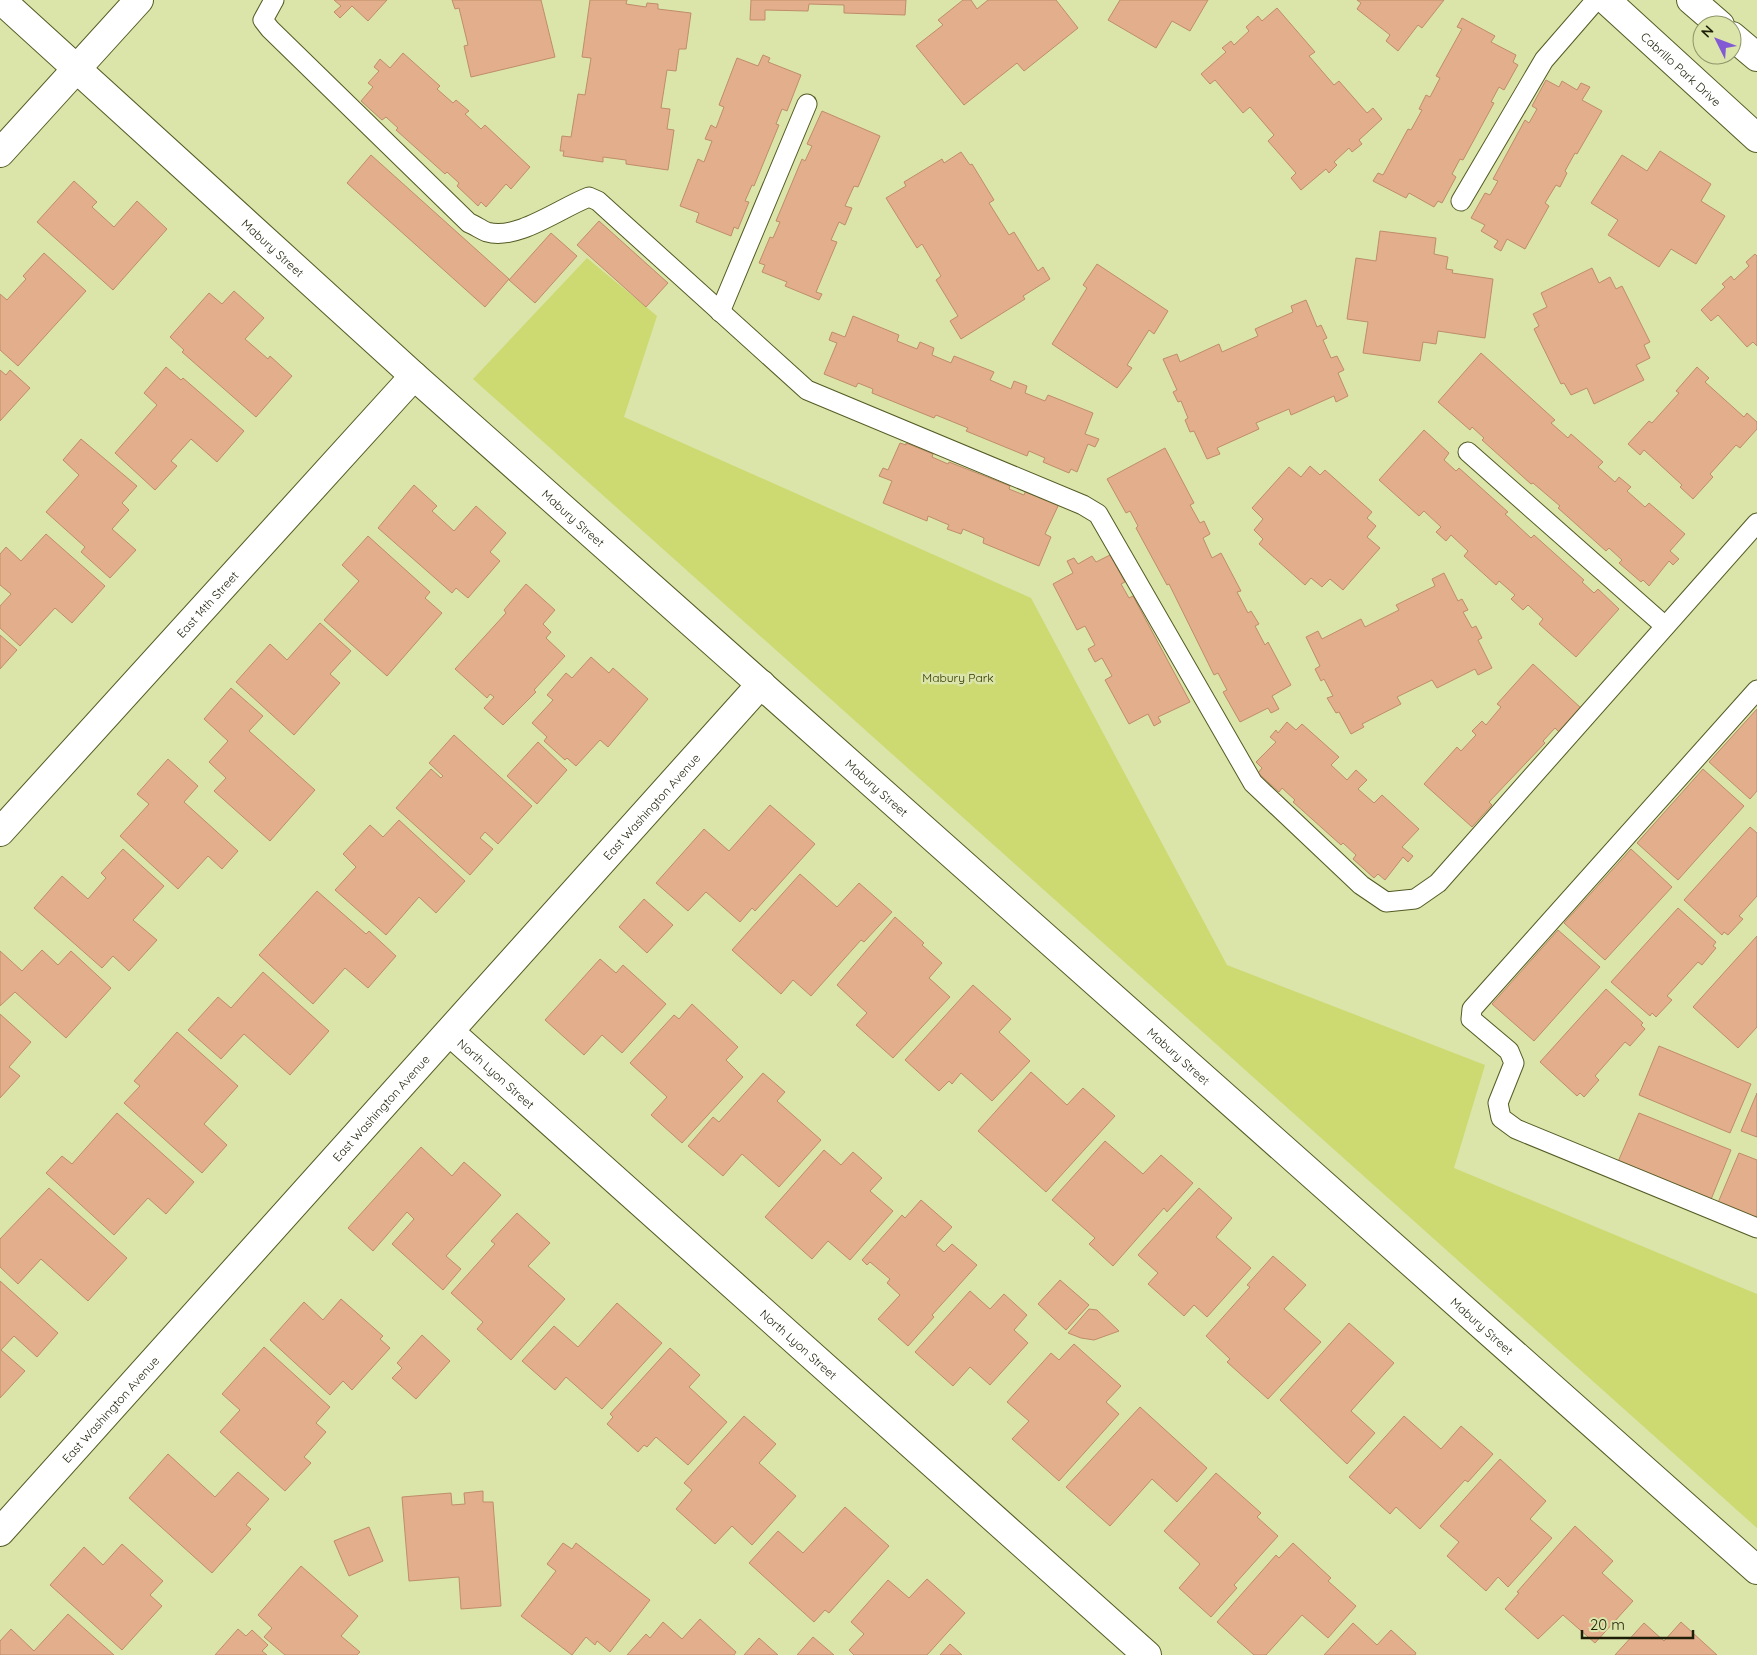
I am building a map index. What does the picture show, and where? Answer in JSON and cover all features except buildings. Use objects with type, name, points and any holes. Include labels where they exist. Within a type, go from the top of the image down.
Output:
[{"type":"street","name":"Mabury Street","points":[[2,0],[414,376],[1757,1570]]},
{"type":"street","points":[[0,153],[139,0]]},
{"type":"street","name":"Cabrillo Park Drive","points":[[1606,0],[1757,138]]},
{"type":"street","points":[[1691,0],[1708,15]]},
{"type":"street","points":[[1742,44],[1757,57]]},
{"type":"street","name":"East 14th Street","points":[[0,832],[414,376]]},
{"type":"street","name":"East Washington Avenue","points":[[0,1532],[761,684]]},
{"type":"street","name":"North Lyon Street","points":[[450,1032],[1147,1655]]},
{"type":"lane","points":[[274,0],[263,20],[270,29],[470,222],[487,232],[502,234],[517,232],[567,205],[589,197],[598,201],[807,390],[1083,505],[1098,514],[1253,783],[1361,885],[1386,902],[1415,900],[1438,883],[1757,523]]},
{"type":"lane","points":[[1461,201],[1544,60],[1596,0]]},
{"type":"lane","points":[[720,312],[807,104]]},
{"type":"lane","points":[[1468,452],[1666,626]]},
{"type":"lane","points":[[1757,690],[1480,1000],[1472,1010],[1471,1019],[1510,1051],[1514,1063],[1498,1103],[1501,1118],[1516,1129],[1757,1228]]},
{"type":"green space","name":"Mabury Park","points":[[587,258],[657,316],[624,417],[1031,598],[1227,965],[1485,1065],[1454,1168],[1757,1294],[1757,1528],[473,379]]}]
